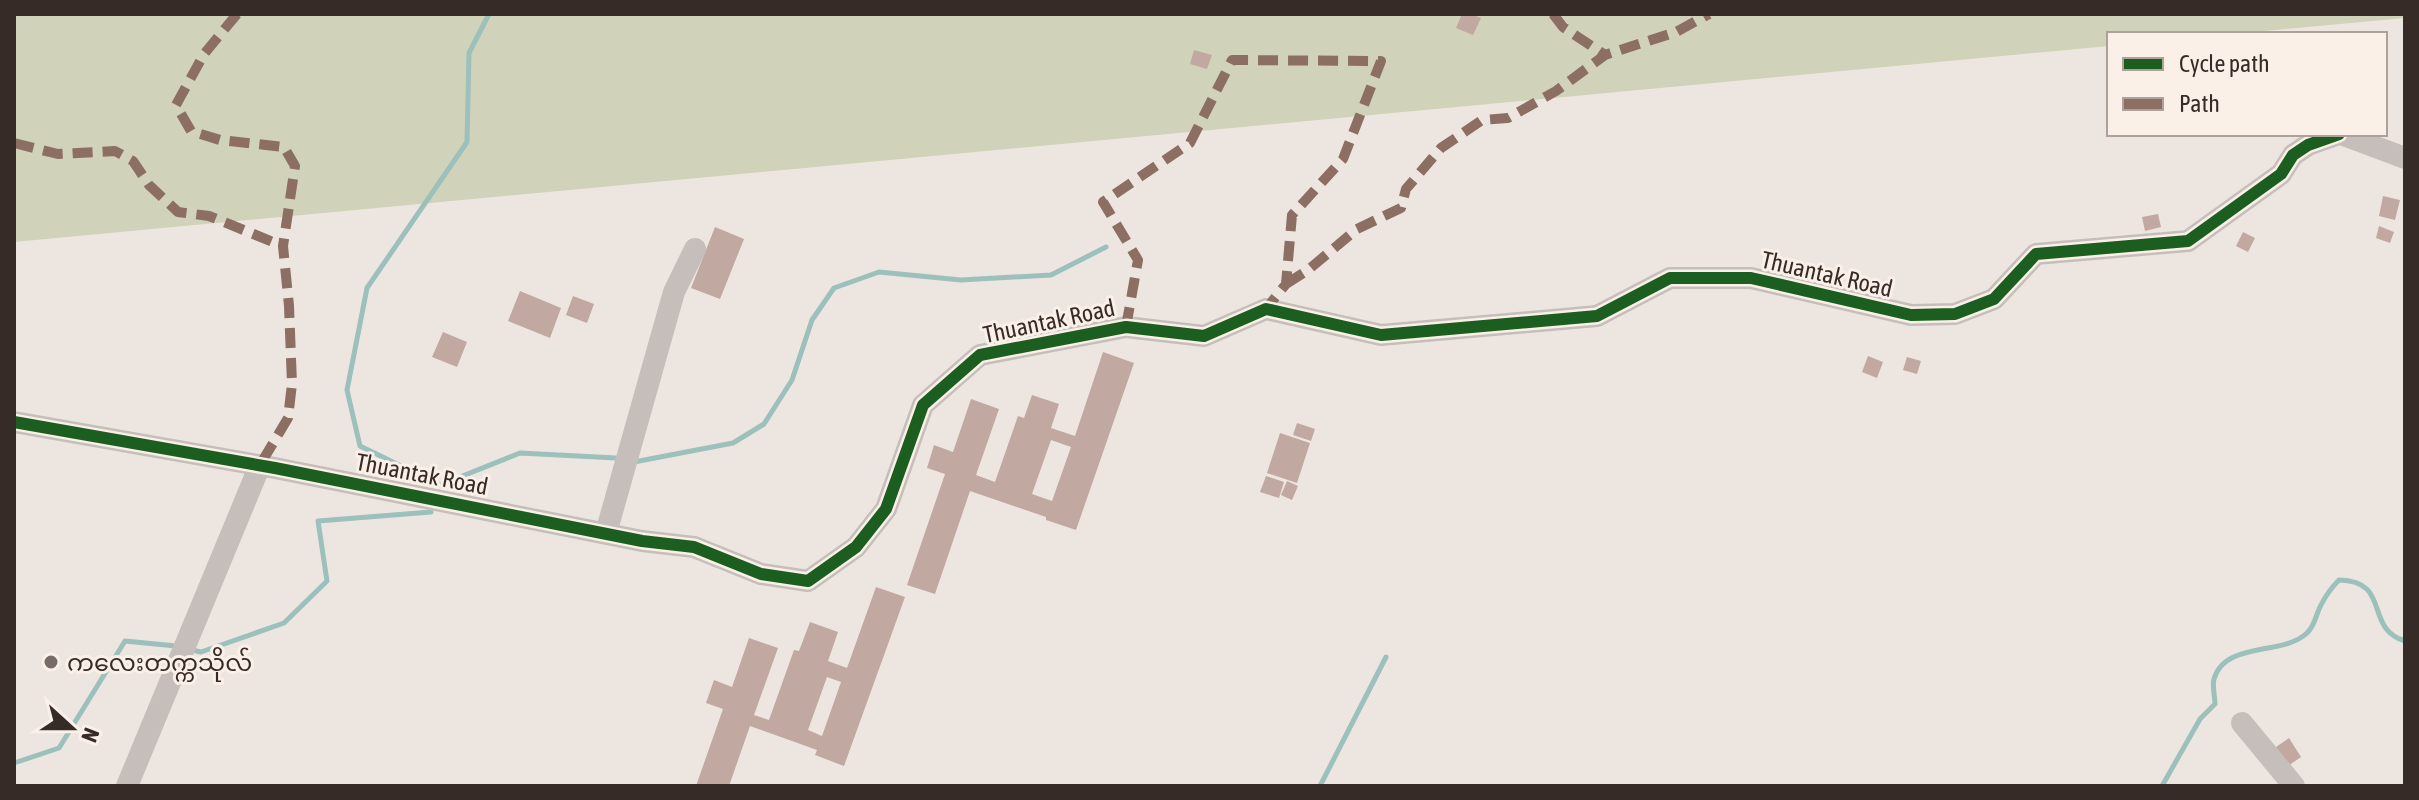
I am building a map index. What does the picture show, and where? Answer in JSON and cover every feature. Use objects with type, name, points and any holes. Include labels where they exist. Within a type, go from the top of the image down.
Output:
[{"type":"street","name":"Thuantak Road","points":[[14,422],[260,465],[642,541],[694,547],[761,574],[808,581],[856,547],[886,509],[923,405],[980,355],[1126,327],[1204,336],[1266,309],[1381,335],[1597,316],[1670,278],[1751,278],[1911,315],[1955,314],[1994,299],[2036,254],[2188,241],[2281,174],[2293,155],[2308,145],[2334,136]]},
{"type":"street","name":"Thuantak Road","points":[[2345,136],[2405,158]]},
{"type":"street","points":[[606,533],[674,292],[695,249]]},
{"type":"street","points":[[127,786],[260,465]]},
{"type":"street","points":[[2242,723],[2294,786]]},
{"type":"green space","points":[[14,14],[2405,14],[2405,18],[2254,32],[2107,32],[2107,46],[14,242]]},
{"type":"building","points":[[1462,14],[1481,18],[1473,35],[1456,28]]},
{"type":"building","points":[[1194,50],[1212,55],[1207,69],[1190,64]]},
{"type":"building","points":[[2383,196],[2400,200],[2395,220],[2379,216]]},
{"type":"building","points":[[2158,214],[2161,227],[2145,231],[2142,217]]},
{"type":"building","points":[[2379,226],[2394,232],[2390,243],[2376,238]]},
{"type":"building","points":[[715,227],[744,239],[720,299],[691,288]]},
{"type":"building","points":[[2243,232],[2255,238],[2248,252],[2236,246]]},
{"type":"building","points":[[520,291],[561,308],[550,338],[508,321]]},
{"type":"building","points":[[573,296],[594,304],[587,323],[566,315]]},
{"type":"building","points":[[443,332],[467,342],[457,367],[432,357]]},
{"type":"building","points":[[1103,352],[1134,363],[1076,530],[970,491],[935,594],[907,585],[945,474],[927,468],[934,445],[953,452],[971,399],[999,409],[976,475],[995,482],[1018,416],[1024,418],[1032,395],[1059,404],[1051,428],[1075,436]],"holes":[[[1051,440],[1071,447],[1052,501],[1032,494]]]},
{"type":"building","points":[[1868,356],[1883,362],[1877,378],[1862,372]]},
{"type":"building","points":[[1907,357],[1921,361],[1917,374],[1903,370]]},
{"type":"building","points":[[1297,423],[1315,429],[1311,441],[1293,435]]},
{"type":"building","points":[[1280,433],[1310,443],[1297,483],[1267,473]]},
{"type":"building","points":[[1266,476],[1284,482],[1279,498],[1260,492]]},
{"type":"building","points":[[1287,481],[1298,486],[1292,500],[1281,495]]},
{"type":"building","points":[[876,587],[905,597],[844,766],[815,755],[817,750],[750,726],[729,786],[696,786],[723,709],[706,703],[714,680],[732,687],[749,638],[778,648],[754,715],[769,720],[794,650],[799,651],[810,622],[838,632],[828,661],[847,668]],"holes":[[[827,677],[841,682],[822,736],[808,730]]]},
{"type":"building","points":[[2289,738],[2301,757],[2288,766],[2276,747]]},
{"type":"waterway","points":[[489,14],[469,53],[467,142],[367,288],[347,390],[360,446],[440,485],[520,453],[616,458]]},
{"type":"waterway","points":[[634,462],[733,443],[764,424],[792,380],[812,320],[834,288],[879,272],[961,280],[1051,275],[1106,247]]},
{"type":"waterway","points":[[192,650],[201,652],[284,623],[327,581],[318,521],[431,512]]},
{"type":"waterway","points":[[2162,786],[2200,719],[2215,704],[2213,682],[2220,667],[2242,654],[2284,645],[2307,633],[2325,598],[2339,580],[2355,582],[2366,588],[2384,626],[2392,635],[2405,641]]},
{"type":"waterway","points":[[14,763],[59,748],[125,641],[176,646]]},
{"type":"waterway","points":[[1320,786],[1386,657]]},
{"type":"marked path","points":[[237,14],[204,54],[176,105],[191,131],[220,140],[284,147],[295,166],[283,246],[292,384],[288,418],[260,465]]},
{"type":"marked path","points":[[1553,14],[1563,27],[1605,55]]},
{"type":"marked path","points":[[1286,284],[1308,270],[1357,229],[1401,208],[1406,189],[1441,148],[1482,120],[1508,118],[1556,91],[1605,55],[1676,32],[1709,14]]},
{"type":"marked path","points":[[1126,327],[1138,260],[1103,202],[1190,143],[1232,60],[1381,61],[1343,159],[1292,215],[1286,284],[1266,309]]},
{"type":"marked path","points":[[14,143],[58,154],[115,151],[133,161],[149,185],[178,212],[209,216],[283,246]]},
{"type":"cycle path","points":[[14,422],[275,468],[642,541],[694,547],[761,574],[808,581],[856,547],[886,509],[923,405],[980,355],[1126,327],[1204,336],[1266,309],[1381,335],[1597,316],[1670,278],[1751,278],[1911,315],[1955,314],[1994,299],[2036,254],[2188,241],[2281,174],[2293,155],[2308,145],[2333,136]]},
{"type":"place","name":"ကလေးတက္ကသိုလ်","points":[[51,662]]}]
